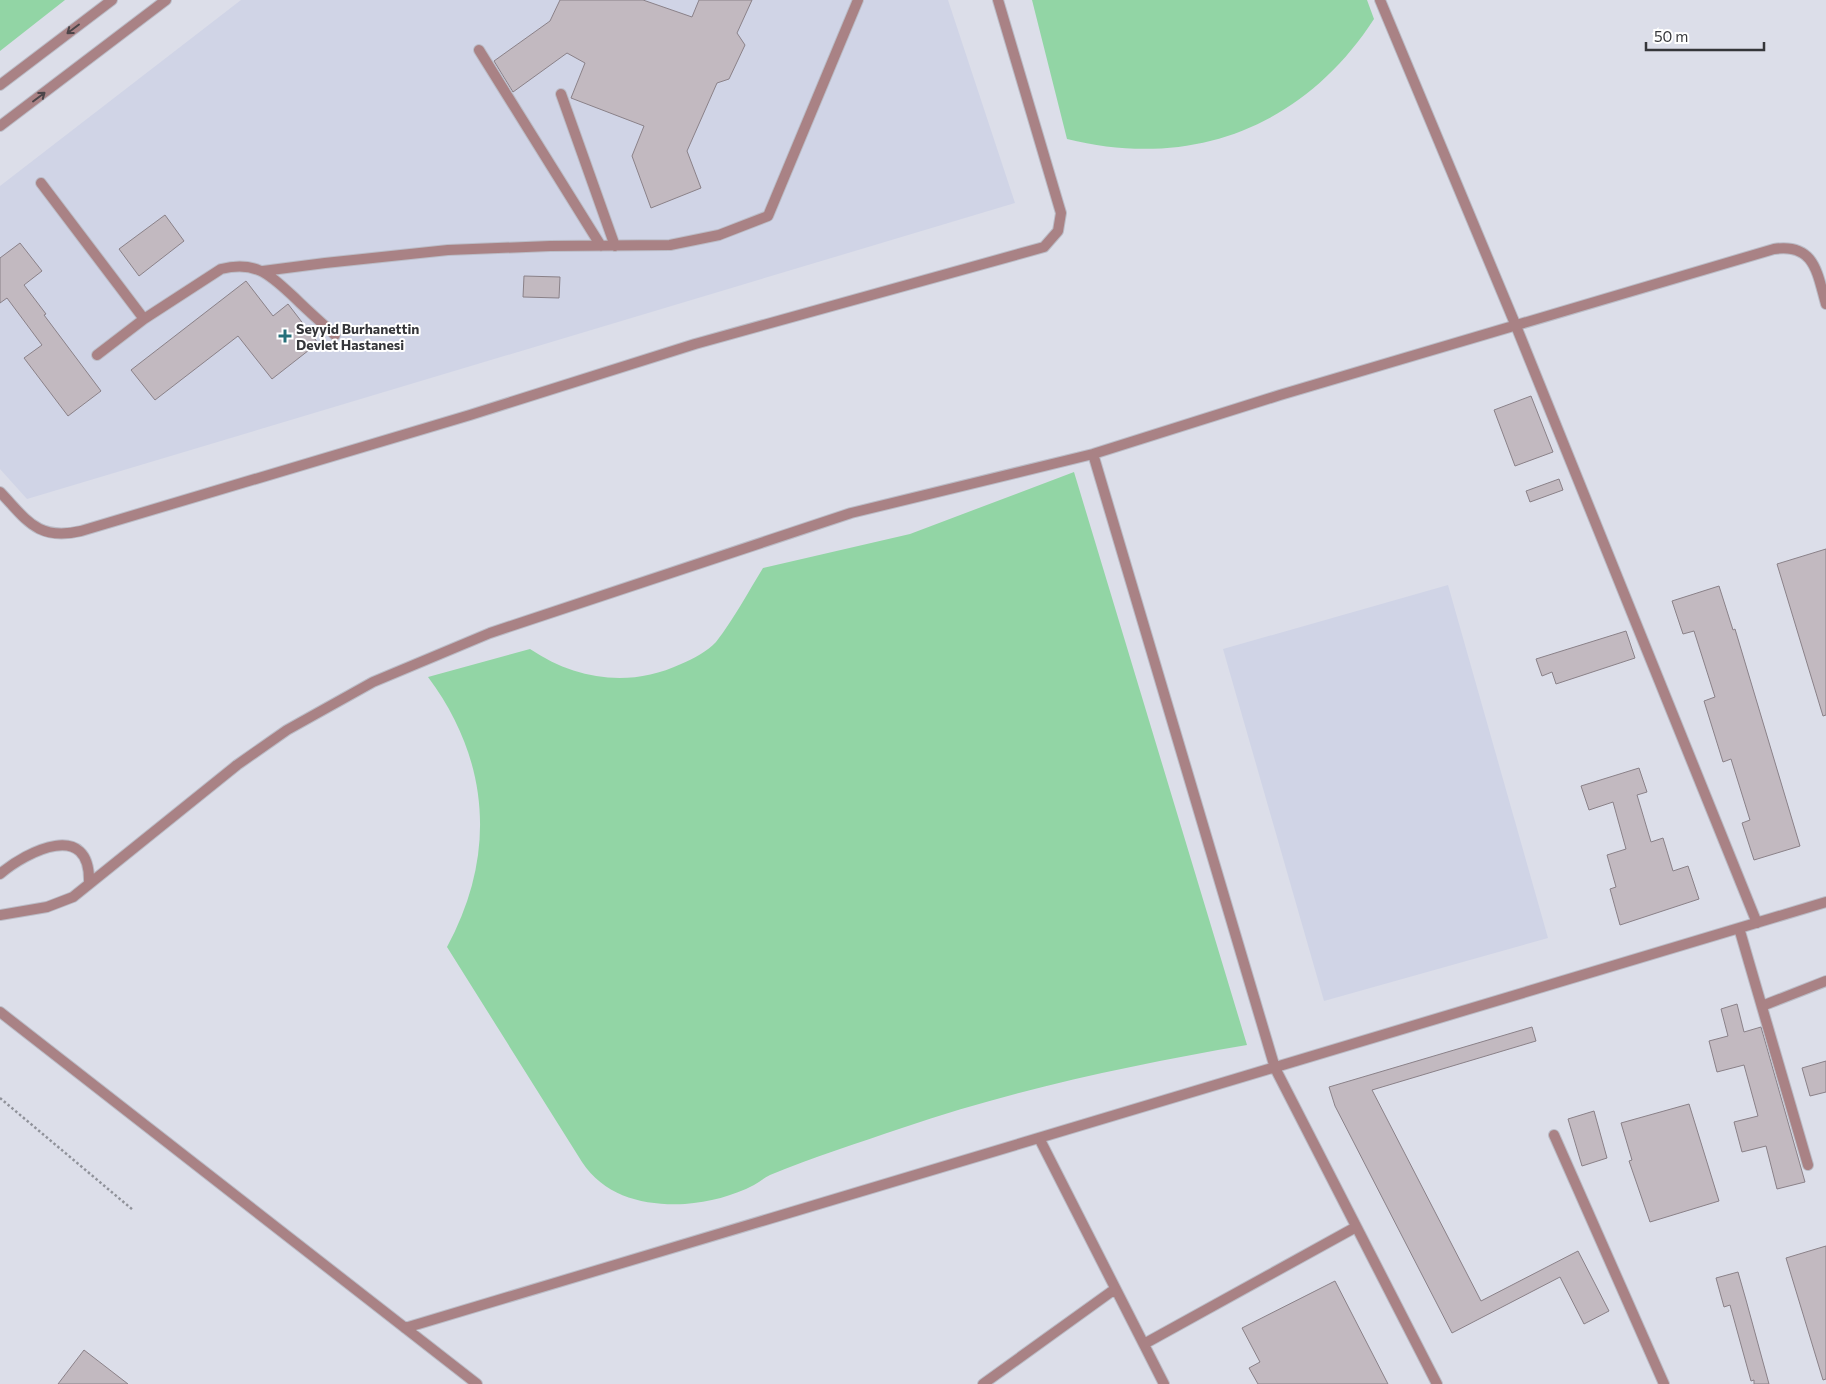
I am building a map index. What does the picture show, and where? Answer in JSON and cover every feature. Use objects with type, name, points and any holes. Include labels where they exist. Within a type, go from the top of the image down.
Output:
[{"type":"street","points":[[0,85],[112,0]]},
{"type":"street","points":[[0,126],[166,0]]},
{"type":"street","points":[[263,272],[448,250],[601,246],[647,247],[719,235],[768,216],[858,0]]},
{"type":"street","points":[[0,492],[33,528],[52,533],[71,534],[470,415],[695,344],[1044,247],[1058,231],[1061,213],[998,0]]},
{"type":"street","points":[[1380,0],[1516,326],[1757,923]]},
{"type":"street","points":[[479,50],[601,246]]},
{"type":"street","points":[[561,94],[615,246]]},
{"type":"street","points":[[41,183],[144,319]]},
{"type":"street","points":[[0,915],[55,905],[73,897],[262,747],[315,713],[402,668],[533,617],[851,513],[1093,454],[1280,395],[1784,248],[1796,249],[1812,262],[1826,304]]},
{"type":"street","points":[[97,355],[144,319],[221,269],[239,266],[271,275],[335,335]]},
{"type":"street","points":[[1093,454],[1275,1068],[1437,1384]]},
{"type":"street","points":[[0,874],[14,862],[33,851],[65,845],[77,850],[86,861],[90,883]]},
{"type":"street","points":[[405,1328],[1826,902]]},
{"type":"street","points":[[1739,928],[1808,1165]]},
{"type":"street","points":[[1762,1006],[1826,981]]},
{"type":"street","points":[[0,1012],[477,1384]]},
{"type":"street","points":[[1554,1135],[1664,1384]]},
{"type":"street","points":[[1039,1138],[1164,1384]]},
{"type":"street","points":[[1144,1344],[1356,1227]]},
{"type":"street","points":[[983,1384],[1115,1289]]},
{"type":"path","points":[[0,1098],[133,1210]]},
{"type":"shaded area","name":"Seyyid Burhanettin Devlet Hastanesi","points":[[241,0],[948,0],[1015,203],[27,499],[0,469],[0,186]]},
{"type":"shaded area","points":[[1448,585],[1548,938],[1324,1001],[1223,649]]},
{"type":"green space","points":[[0,0],[65,0],[0,51]]},
{"type":"green space","points":[[1032,0],[1367,0],[1374,19],[1346,56],[1314,88],[1279,113],[1241,131],[1201,143],[1158,149],[1113,147],[1067,139]]},
{"type":"green space","points":[[1074,472],[1247,1045],[1116,1070],[1030,1090],[944,1114],[819,1156],[770,1175],[738,1192],[703,1202],[670,1204],[641,1201],[627,1197],[602,1184],[582,1162],[447,947],[463,912],[474,878],[479,843],[480,809],[474,775],[464,741],[449,709],[428,677],[530,649],[548,660],[585,674],[623,678],[662,672],[695,657],[709,649],[716,642],[735,615],[763,568],[910,534]]},
{"type":"building","points":[[560,0],[643,0],[692,17],[699,0],[752,0],[737,33],[745,45],[729,79],[717,83],[687,151],[701,188],[651,208],[632,156],[644,126],[571,98],[585,63],[567,53],[513,92],[494,61],[550,21]]},
{"type":"building","points":[[165,215],[184,241],[139,276],[119,249]]},
{"type":"building","points":[[20,243],[42,271],[24,285],[101,391],[68,416],[24,358],[42,345],[7,298],[0,303],[0,258]]},
{"type":"building","points":[[524,276],[560,277],[559,298],[523,297]]},
{"type":"building","points":[[246,281],[273,316],[288,304],[318,343],[272,379],[238,336],[155,400],[131,370]]},
{"type":"building","points":[[1531,396],[1553,452],[1515,466],[1494,410]]},
{"type":"building","points":[[1559,479],[1563,490],[1530,502],[1526,491]]},
{"type":"building","points":[[1826,549],[1826,715],[1823,716],[1777,564]]},
{"type":"building","points":[[1719,586],[1733,630],[1735,629],[1800,846],[1754,860],[1742,823],[1750,820],[1731,759],[1723,762],[1704,701],[1715,697],[1694,631],[1683,634],[1672,601]]},
{"type":"building","points":[[1626,631],[1635,658],[1556,684],[1552,672],[1542,676],[1536,659]]},
{"type":"building","points":[[1639,768],[1647,792],[1637,795],[1651,842],[1663,838],[1673,871],[1688,866],[1699,899],[1620,925],[1610,889],[1616,887],[1607,855],[1626,849],[1613,802],[1589,810],[1581,786]]},
{"type":"building","points":[[1737,1004],[1744,1032],[1761,1027],[1805,1182],[1777,1189],[1766,1146],[1742,1152],[1734,1122],[1758,1116],[1744,1065],[1717,1072],[1709,1041],[1728,1036],[1721,1009]]},
{"type":"building","points":[[1532,1027],[1536,1041],[1372,1090],[1481,1301],[1578,1251],[1609,1311],[1584,1324],[1560,1277],[1452,1333],[1335,1106],[1329,1087]]},
{"type":"building","points":[[1826,1061],[1826,1092],[1810,1096],[1802,1068]]},
{"type":"building","points":[[1689,1104],[1719,1201],[1650,1222],[1629,1161],[1632,1160],[1621,1123]]},
{"type":"building","points":[[1594,1111],[1607,1158],[1582,1166],[1568,1119]]},
{"type":"building","points":[[1826,1246],[1826,1379],[1823,1380],[1786,1258]]},
{"type":"building","points":[[1738,1272],[1769,1384],[1754,1384],[1754,1380],[1751,1381],[1730,1305],[1724,1307],[1716,1278]]},
{"type":"building","points":[[1335,1281],[1388,1384],[1258,1384],[1249,1368],[1260,1362],[1242,1328]]},
{"type":"building","points":[[84,1350],[128,1384],[58,1384]]},
{"type":"place","name":"Seyyid Burhanettin Devlet Hastanesi","points":[[285,336]]}]
